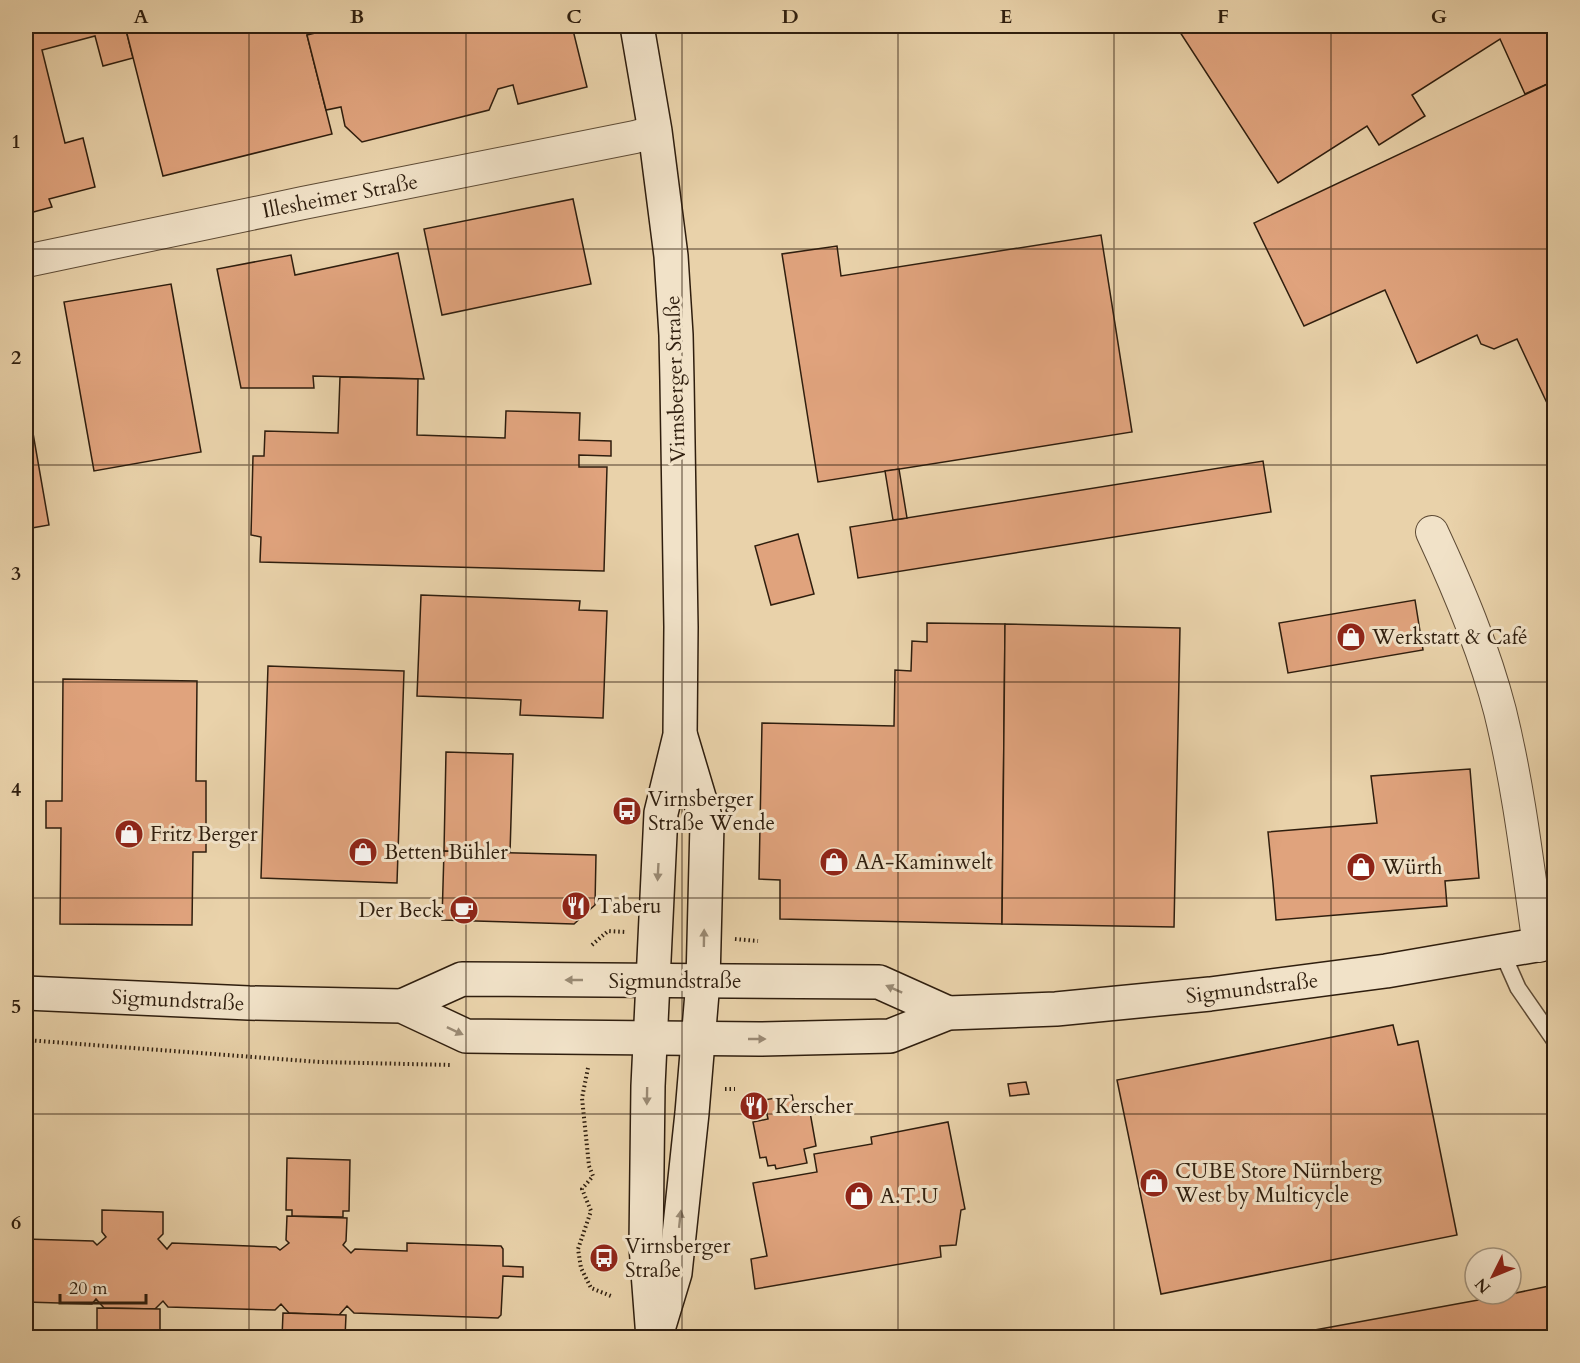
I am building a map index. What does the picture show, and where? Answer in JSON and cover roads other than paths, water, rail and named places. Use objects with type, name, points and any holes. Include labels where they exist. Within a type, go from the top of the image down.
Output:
[{"type":"main road","name":"Virnsberger Straße","points":[[637,26],[655,131],[670,256],[676,335],[681,627],[680,735],[662,813],[646,1131],[646,1246],[655,1338]]},
{"type":"main road","name":"Virnsberger Straße","points":[[655,1338],[675,1273],[703,981],[707,824],[680,735]]},
{"type":"main road","name":"Sigmundstraße","points":[[26,993],[249,1003],[402,1006],[466,1036],[827,1038],[890,1036],[948,1013],[1041,1010],[1152,1001],[1386,971],[1547,944]]},
{"type":"main road","name":"Sigmundstraße","points":[[402,1006],[462,979],[879,982],[948,1013]]},
{"type":"street","name":"Illesheimer Straße","points":[[26,261],[635,137],[655,131]]},
{"type":"street","points":[[1432,532],[1465,604],[1500,710],[1547,944]]},
{"type":"lane","points":[[1502,952],[1518,987],[1554,1040]]},
{"type":"place","name":"Werkstatt & Café","points":[[1351,637]]},
{"type":"place","name":"Virnsberger Straße Wende","points":[[627,811]]},
{"type":"place","name":"Fritz Berger","points":[[129,834]]},
{"type":"place","name":"Betten Bühler","points":[[363,852]]},
{"type":"place","name":"AA-Kaminwelt","points":[[834,862]]},
{"type":"place","name":"Würth","points":[[1361,867]]},
{"type":"place","name":"Taberu","points":[[576,906]]},
{"type":"place","name":"Der Beck","points":[[464,910]]},
{"type":"place","name":"Kerscher","points":[[754,1106]]},
{"type":"place","name":"CUBE Store Nürnberg West by Multicycle","points":[[1154,1183]]},
{"type":"place","name":"A.T.U","points":[[859,1196]]},
{"type":"place","name":"Virnsberger Straße","points":[[604,1258]]}]
